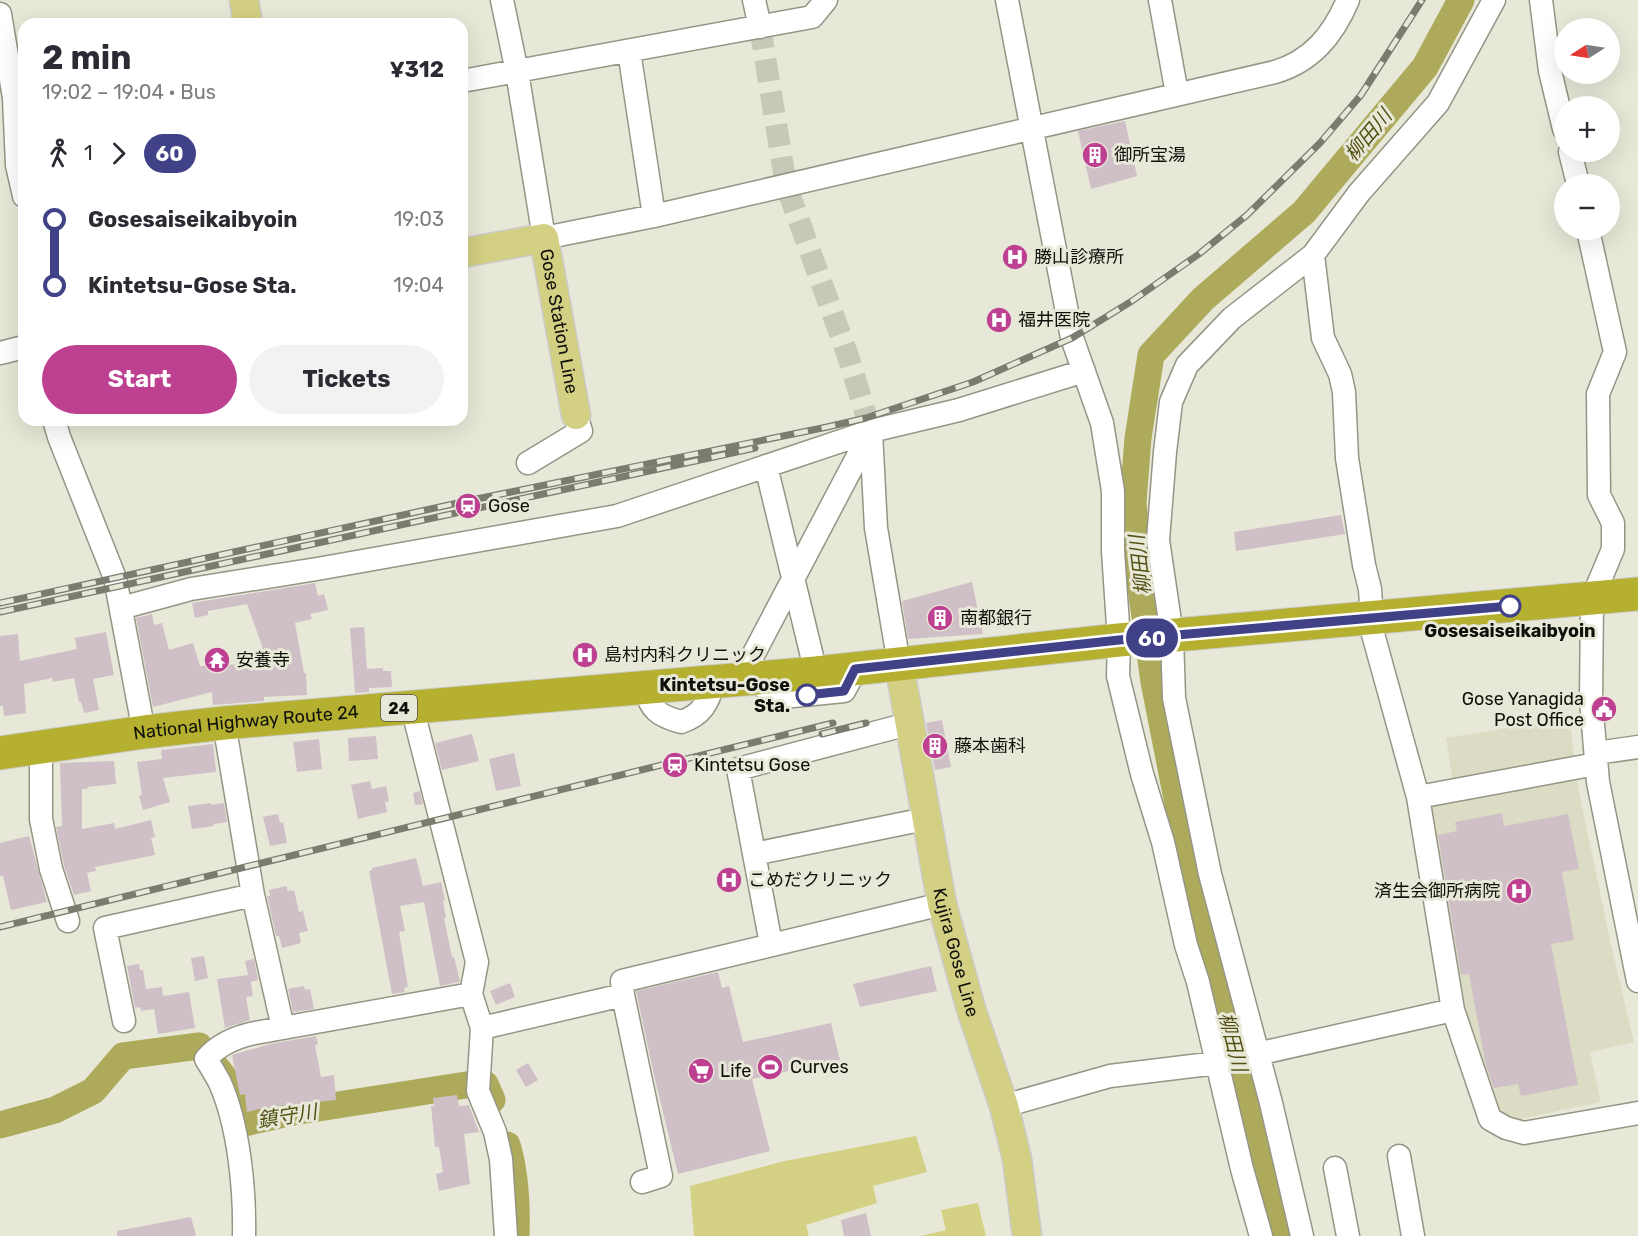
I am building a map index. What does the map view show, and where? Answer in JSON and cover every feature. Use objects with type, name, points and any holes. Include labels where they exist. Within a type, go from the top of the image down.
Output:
[{"type":"highway","name":"National Highway Route 24","points":[[0,753],[224,723],[816,673],[1146,638],[1638,594]]},
{"type":"main road","points":[[244,0],[247,18]]},
{"type":"main road","name":"Gose Station Line","points":[[468,252],[544,238],[576,415]]},
{"type":"main road","name":"Kujira Gose Line","points":[[899,664],[942,904],[971,1009],[1004,1106],[1017,1160],[1027,1236]]},
{"type":"street","points":[[502,0],[517,72],[544,238],[654,216],[1275,72],[1299,63],[1310,55],[1336,26],[1348,0]]},
{"type":"street","points":[[754,0],[760,27]]},
{"type":"street","points":[[468,80],[812,16],[826,0]]},
{"type":"street","points":[[1007,0],[1033,127],[1071,338],[1102,423],[1113,491],[1113,551],[1146,638],[1174,698],[1210,874],[1258,1054],[1302,1236]]},
{"type":"street","points":[[1160,0],[1177,94]]},
{"type":"street","points":[[1261,1236],[1242,1169],[1198,982],[1186,945],[1163,842],[1142,774],[1118,676],[1146,638],[1171,402],[1187,365],[1233,318],[1312,255],[1359,193],[1438,103],[1494,0]]},
{"type":"street","points":[[1541,0],[1550,70],[1556,96]]},
{"type":"street","points":[[0,14],[7,100],[18,169]]},
{"type":"street","points":[[629,51],[654,216]]},
{"type":"street","points":[[1590,240],[1615,352],[1598,394],[1599,495],[1613,524],[1613,549],[1592,598],[1591,701],[1596,759],[1638,981]]},
{"type":"street","points":[[1312,255],[1323,338],[1340,374],[1344,392],[1347,458],[1370,590],[1373,634],[1418,797],[1453,1010],[1490,1119],[1506,1128],[1524,1133],[1638,1113]]},
{"type":"street","points":[[0,353],[18,348]]},
{"type":"street","points":[[121,608],[191,589],[617,516],[870,431],[959,410],[1084,371]]},
{"type":"street","points":[[528,463],[580,430],[576,415]]},
{"type":"street","points":[[56,426],[115,578],[144,732]]},
{"type":"street","points":[[855,669],[844,691],[773,698],[737,680],[794,578],[870,431]]},
{"type":"street","points":[[870,431],[876,528],[899,664]]},
{"type":"street","points":[[766,466],[816,673]]},
{"type":"street","points":[[412,707],[477,962],[471,994],[482,1028],[478,1091],[495,1132],[501,1159],[506,1236]]},
{"type":"street","points":[[224,723],[253,895],[283,1028]]},
{"type":"street","points":[[771,944],[738,768],[908,724]]},
{"type":"street","points":[[41,746],[41,819],[51,869],[68,921]]},
{"type":"street","points":[[1418,797],[1596,759],[1638,747]]},
{"type":"street","points":[[754,854],[925,819]]},
{"type":"street","points":[[124,1021],[105,928],[253,895]]},
{"type":"street","points":[[642,1182],[661,1176],[622,981],[942,904]]},
{"type":"street","points":[[244,1236],[245,1206],[233,1123],[220,1083],[206,1059],[214,1049],[236,1037],[471,994]]},
{"type":"street","points":[[482,1028],[623,995]]},
{"type":"street","points":[[1004,1106],[1110,1076],[1217,1063],[1453,1010]]},
{"type":"street","points":[[1399,1156],[1413,1236]]},
{"type":"street","points":[[1335,1168],[1348,1236]]},
{"type":"shaded area","name":"済生会御所病院","points":[[1570,717],[1575,772],[1634,1042],[1590,1052],[1601,1102],[1501,1123],[1457,1009],[1420,788],[1453,783],[1446,738]]},
{"type":"shaded area","points":[[916,1136],[927,1172],[873,1186],[877,1203],[806,1225],[809,1236],[694,1236],[690,1186],[785,1161]]},
{"type":"shaded area","points":[[978,1203],[986,1236],[921,1236],[946,1230],[941,1210]]},
{"type":"building","points":[[1125,121],[1137,176],[1091,189],[1078,131]]},
{"type":"building","points":[[1341,515],[1345,534],[1236,551],[1234,532]]},
{"type":"building","name":"南都銀行","points":[[972,582],[983,634],[908,639],[902,601]]},
{"type":"building","points":[[315,583],[318,596],[324,594],[328,610],[310,614],[312,619],[295,623],[304,673],[306,673],[307,695],[264,697],[264,701],[213,705],[212,692],[153,707],[136,618],[152,614],[154,625],[162,623],[169,650],[193,643],[200,666],[265,663],[262,646],[247,604],[208,611],[208,615],[195,618],[192,603]]},
{"type":"building","points":[[364,627],[367,669],[383,668],[383,671],[391,671],[392,687],[369,688],[369,692],[355,693],[350,628]]},
{"type":"building","points":[[106,632],[114,675],[93,679],[99,710],[84,713],[74,678],[53,682],[52,678],[24,684],[26,713],[4,716],[3,706],[0,706],[0,636],[18,634],[20,661],[77,649],[75,638]]},
{"type":"building","name":"藤本歯科","points":[[942,720],[951,767],[935,770],[926,723]]},
{"type":"building","points":[[472,734],[479,761],[442,770],[435,743]]},
{"type":"building","points":[[376,736],[378,759],[349,761],[348,738]]},
{"type":"building","points":[[319,739],[322,769],[297,772],[293,742]]},
{"type":"building","points":[[213,744],[216,772],[163,778],[170,802],[143,810],[139,796],[142,795],[137,762],[162,759],[161,750]]},
{"type":"building","points":[[514,753],[521,786],[496,791],[489,759]]},
{"type":"building","points":[[114,761],[116,784],[82,789],[82,829],[114,823],[115,829],[151,820],[155,837],[151,838],[155,855],[95,867],[96,871],[87,873],[91,891],[74,895],[64,866],[56,827],[62,826],[60,763]]},
{"type":"building","points":[[370,781],[372,789],[386,786],[389,801],[385,802],[387,812],[358,819],[351,785]]},
{"type":"building","points":[[420,791],[423,804],[415,805],[413,793]]},
{"type":"building","points":[[211,803],[211,805],[224,803],[227,822],[192,829],[188,806]]},
{"type":"building","points":[[1502,813],[1504,826],[1568,814],[1579,869],[1562,872],[1574,940],[1551,944],[1578,1085],[1521,1096],[1518,1084],[1494,1088],[1486,1066],[1469,974],[1461,975],[1438,835],[1457,831],[1455,822]]},
{"type":"building","points":[[278,814],[280,823],[283,822],[287,843],[270,846],[263,817]]},
{"type":"building","points":[[29,836],[47,902],[11,910],[3,876],[0,876],[0,843]]},
{"type":"building","points":[[416,858],[423,886],[441,882],[445,900],[443,901],[446,918],[444,918],[452,957],[454,957],[460,981],[440,986],[424,902],[400,906],[405,931],[399,932],[408,987],[404,988],[405,992],[392,994],[369,871],[372,868]]},
{"type":"building","points":[[286,886],[288,891],[294,890],[299,912],[303,911],[308,931],[299,933],[301,943],[282,948],[279,936],[276,936],[267,896],[270,896],[269,890]]},
{"type":"building","points":[[204,956],[208,978],[195,981],[191,958]]},
{"type":"building","points":[[254,959],[258,980],[251,982],[253,996],[246,997],[250,1020],[225,1028],[217,979],[248,975],[245,961]]},
{"type":"building","points":[[139,964],[140,970],[143,970],[146,989],[162,987],[163,996],[189,992],[195,1028],[158,1034],[154,1009],[141,1011],[140,1007],[135,1008],[127,966]]},
{"type":"building","points":[[931,966],[937,991],[860,1007],[853,984]]},
{"type":"building","name":"Life","points":[[718,972],[722,988],[729,986],[743,1042],[831,1023],[840,1060],[752,1079],[770,1151],[678,1174],[636,991]]},
{"type":"building","points":[[510,983],[515,997],[496,1005],[490,991]]},
{"type":"building","points":[[304,986],[305,990],[310,989],[314,1009],[293,1012],[288,989]]},
{"type":"building","points":[[316,1036],[318,1044],[315,1045],[321,1077],[334,1075],[336,1100],[268,1107],[247,1112],[245,1094],[240,1095],[232,1055],[270,1044]]},
{"type":"building","points":[[528,1063],[538,1080],[526,1087],[516,1070]]},
{"type":"building","points":[[457,1095],[459,1106],[469,1105],[479,1132],[464,1134],[470,1184],[439,1191],[436,1174],[443,1172],[439,1147],[435,1147],[431,1106],[434,1106],[433,1098]]},
{"type":"building","points":[[866,1213],[871,1236],[844,1236],[841,1220]]},
{"type":"building","points":[[191,1217],[196,1236],[117,1236],[117,1231]]},
{"type":"waterway","name":"柳田川","points":[[1283,1236],[1196,895],[1154,682],[1140,581],[1133,502],[1138,438],[1151,355],[1203,299],[1304,212],[1425,67],[1461,0]]},
{"type":"waterway","name":"鎮守川","points":[[0,1125],[55,1110],[93,1091],[123,1056],[199,1046],[235,1091],[244,1123],[293,1112],[466,1085],[485,1084],[492,1100]]},
{"type":"waterway","name":"鎮守川","points":[[507,1145],[515,1190],[516,1236]]},
{"type":"tunnel","points":[[760,27],[786,185],[848,356],[871,431]]},
{"type":"railway","points":[[0,603],[467,501],[827,427],[866,418],[973,382],[1072,338],[1132,301],[1199,254],[1247,215],[1320,143],[1361,95],[1422,0]]},
{"type":"railway","points":[[0,612],[755,448]]},
{"type":"railway","points":[[0,927],[833,723]]},
{"type":"railway","points":[[822,734],[866,723]]},
{"type":"bus line","name":"60","points":[[807,695],[844,691],[855,669],[1119,640],[1510,606]]},
{"type":"place","name":"御所宝湯","points":[[1095,155]]},
{"type":"place","name":"勝山診療所","points":[[1015,257]]},
{"type":"place","name":"福井医院","points":[[999,320]]},
{"type":"place","name":"Gose","points":[[468,506]]},
{"type":"place","name":"Gosesaiseikaibyoin","points":[[1510,606]]},
{"type":"place","name":"南都銀行","points":[[940,618]]},
{"type":"place","name":"島村内科クリニック","points":[[585,655]]},
{"type":"place","name":"安養寺","points":[[217,660]]},
{"type":"place","name":"Kintetsu-Gose Sta.","points":[[807,695]]},
{"type":"place","name":"Gose Yanagida Post Office","points":[[1604,709]]},
{"type":"place","name":"藤本歯科","points":[[935,746]]},
{"type":"place","name":"Kintetsu Gose","points":[[675,765]]},
{"type":"place","name":"こめだクリニック","points":[[729,880]]},
{"type":"place","name":"済生会御所病院","points":[[1519,891]]},
{"type":"place","name":"Curves","points":[[770,1067]]},
{"type":"place","name":"Life","points":[[701,1071]]}]
